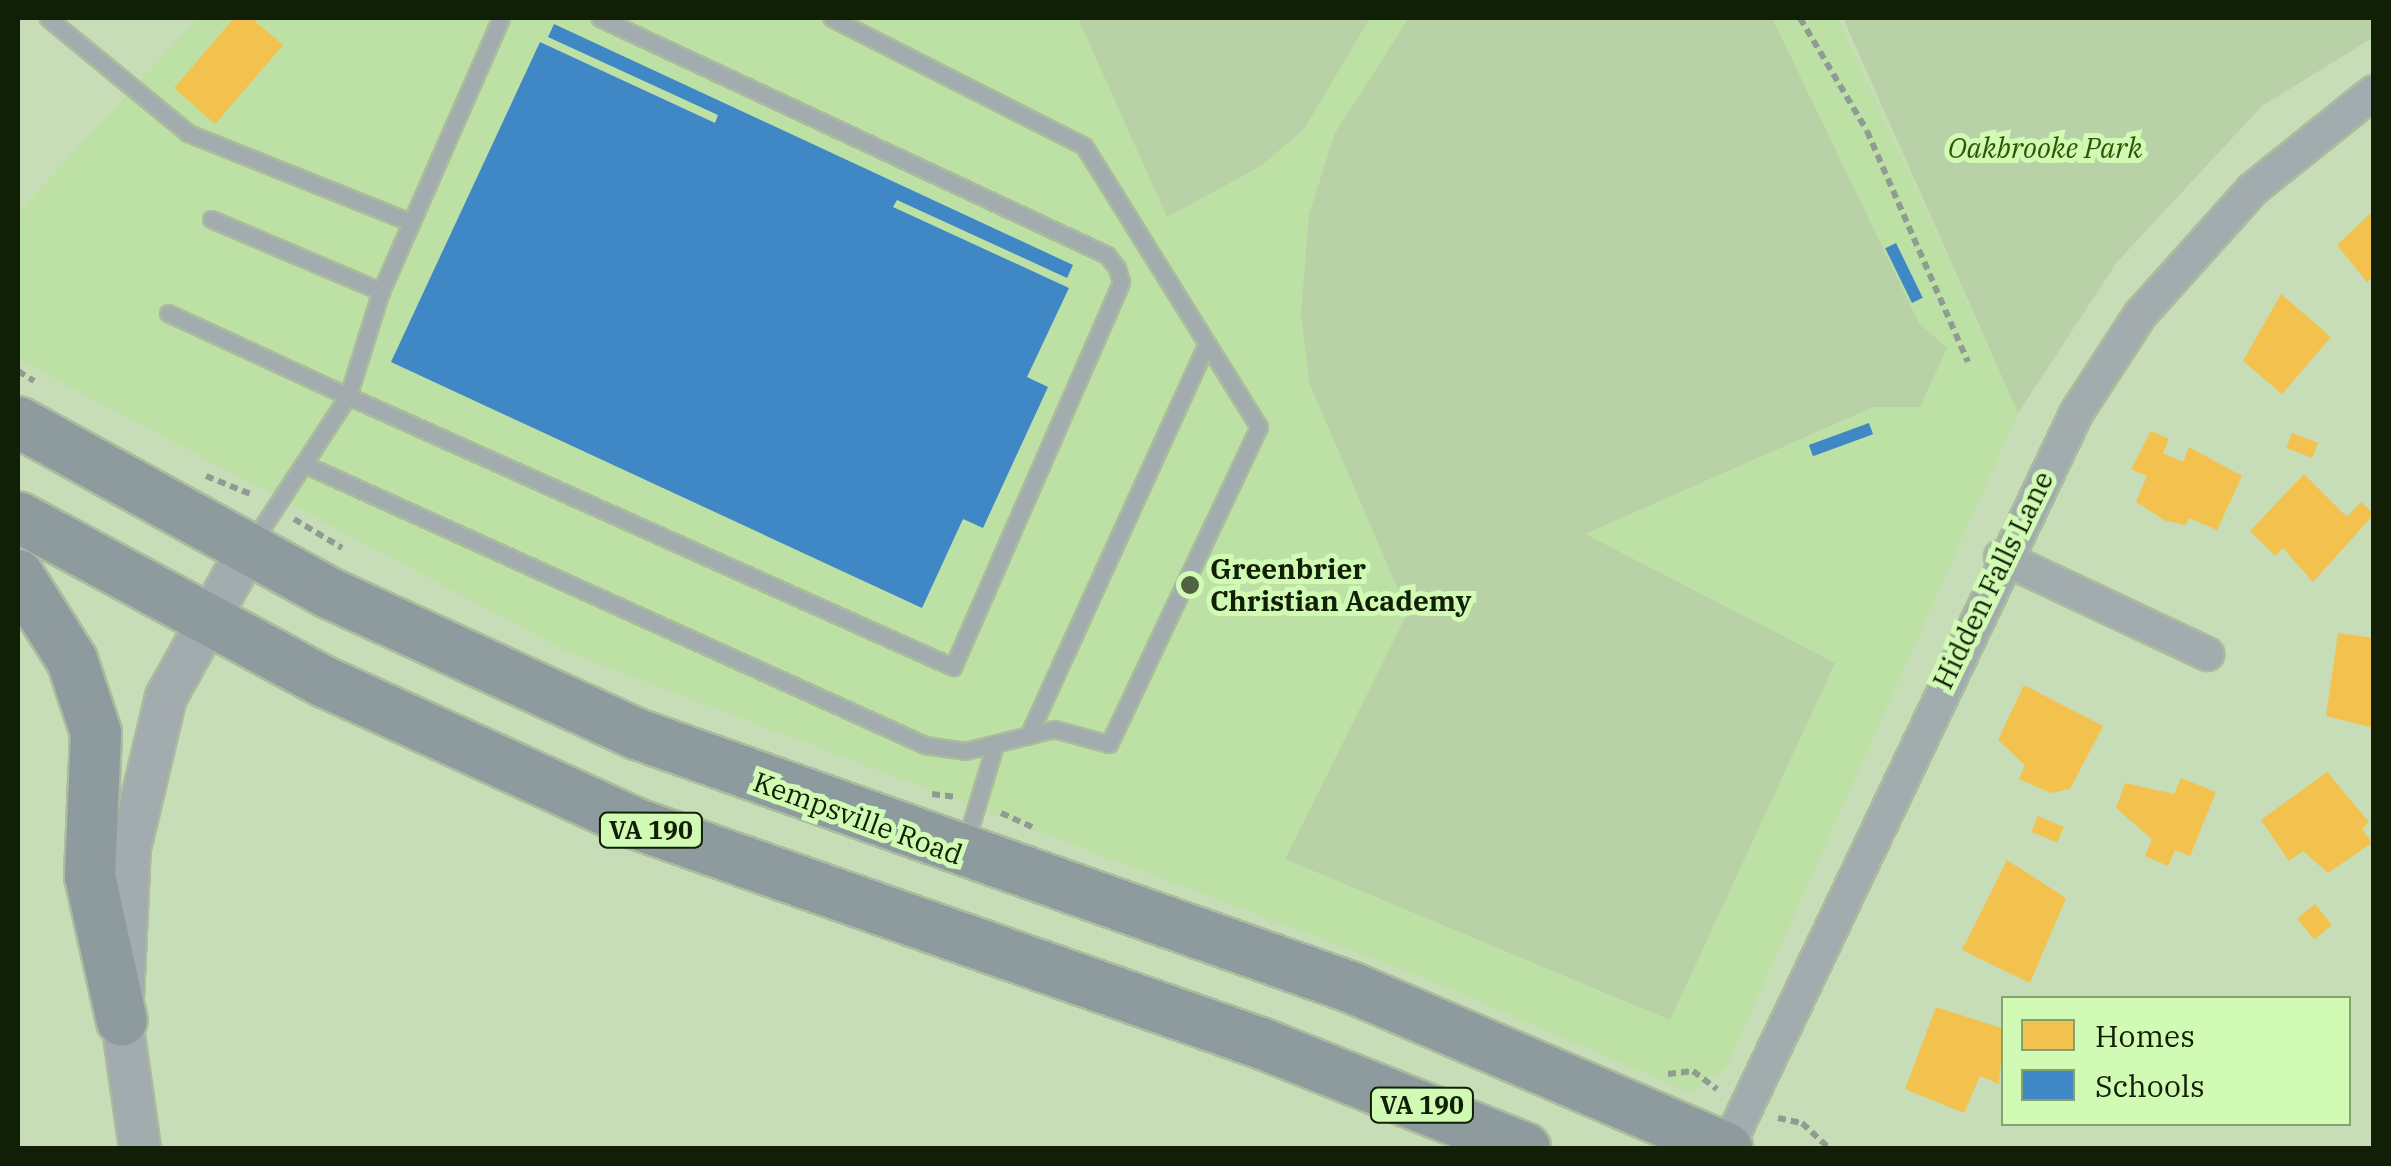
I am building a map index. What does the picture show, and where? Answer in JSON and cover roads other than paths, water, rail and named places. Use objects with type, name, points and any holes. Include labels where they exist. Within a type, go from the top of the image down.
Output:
[{"type":"main road","name":"Kempsville Road","points":[[34,406],[248,549],[637,734],[961,856],[1353,988],[1727,1148]]},
{"type":"main road","name":"VA 190","points":[[18,517],[203,618],[634,823],[1263,1044],[1525,1148]]},
{"type":"main road","points":[[18,575],[72,660],[96,734],[90,876],[122,1021]]},
{"type":"street","name":"Hidden Falls Lane","points":[[1727,1148],[2001,557],[2140,315],[2253,189],[2374,92]]},
{"type":"street","points":[[140,1148],[127,1079],[122,1021],[123,924],[144,772],[203,618],[248,549]]},
{"type":"street","points":[[2001,557],[2207,654]]},
{"type":"lane","points":[[48,18],[188,133],[411,222]]},
{"type":"lane","points":[[248,549],[348,396],[381,290],[501,18]]},
{"type":"lane","points":[[168,313],[952,667],[1121,282],[1117,268],[1107,255],[600,18]]},
{"type":"lane","points":[[304,464],[925,744],[996,745],[1054,728],[1108,744],[1259,427],[1084,146],[832,18]]},
{"type":"lane","points":[[210,219],[381,290]]},
{"type":"lane","points":[[1028,736],[1207,344]]},
{"type":"lane","points":[[961,856],[996,745]]},
{"type":"lane","points":[[119,1148],[127,1079]]},
{"type":"place","name":"Greenbrier Christian Academy","points":[[1190,585]]},
{"type":"park label","name":"Oakbrooke Park","points":[[2045,148]]}]
